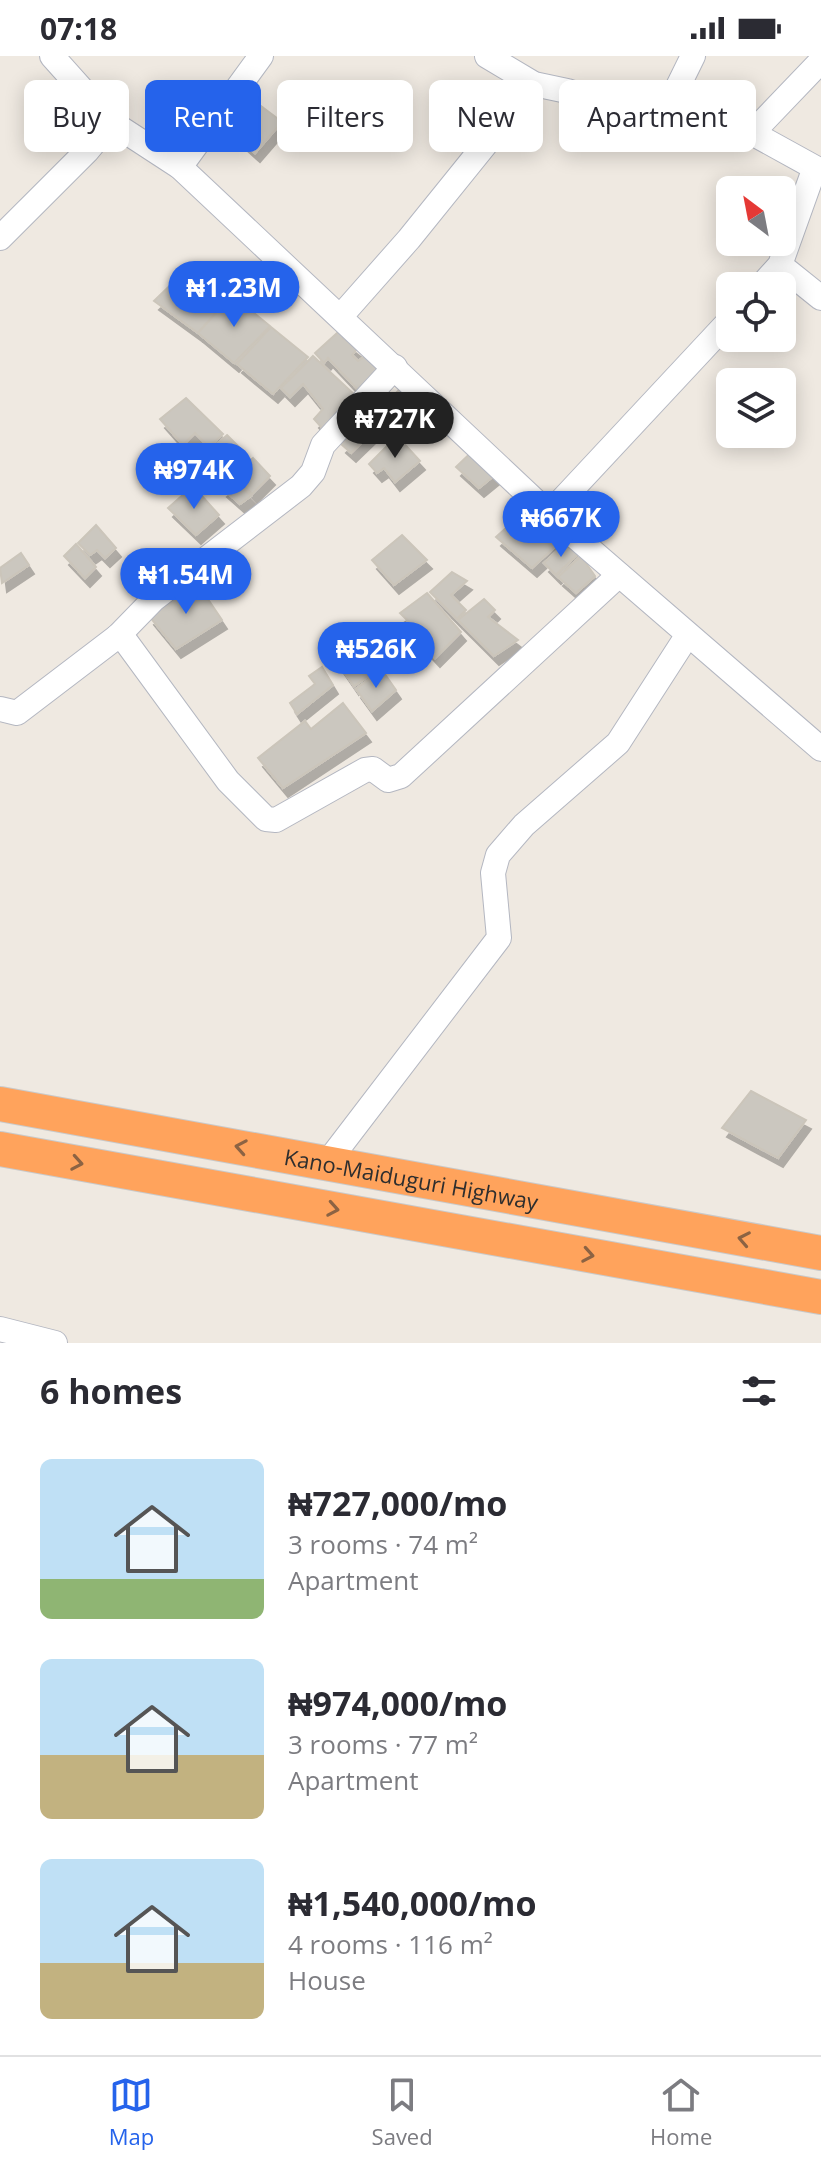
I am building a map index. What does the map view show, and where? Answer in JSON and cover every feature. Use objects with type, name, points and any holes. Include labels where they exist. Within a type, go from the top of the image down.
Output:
[{"type":"highway","name":"Kano-Maiduguri Highway","points":[[0,1104],[821,1253]]},
{"type":"highway","name":"Kano-Maiduguri Highway","points":[[0,1149],[821,1297]]},
{"type":"street","points":[[52,56],[73,80]]},
{"type":"street","points":[[180,167],[261,56]]},
{"type":"street","points":[[487,56],[527,80]]},
{"type":"street","points":[[681,80],[693,56]]},
{"type":"street","points":[[756,129],[821,61]]},
{"type":"street","points":[[129,134],[180,167],[549,514],[821,749]]},
{"type":"street","points":[[756,135],[818,170],[780,265],[774,272]]},
{"type":"street","points":[[0,238],[86,152]]},
{"type":"street","points":[[341,316],[477,152]]},
{"type":"street","points":[[780,265],[821,298]]},
{"type":"street","points":[[549,514],[716,335]]},
{"type":"street","points":[[0,709],[17,713],[118,636],[154,599],[301,486],[313,472],[323,445],[395,367]]},
{"type":"street","points":[[118,636],[124,639],[228,781],[266,819],[276,820],[365,770],[373,769],[388,780],[401,776],[619,575]]},
{"type":"street","points":[[327,1163],[499,938],[493,873],[498,855],[524,825],[618,743],[687,636]]},
{"type":"street","points":[[0,1329],[55,1343]]},
{"type":"building","points":[[261,106],[277,118],[277,128],[261,146]]},
{"type":"building","points":[[185,271],[228,300],[198,333],[154,301]]},
{"type":"building","points":[[232,295],[270,326],[234,363],[198,333]]},
{"type":"building","points":[[347,324],[352,330],[343,338],[357,349],[352,355],[358,361],[368,354],[384,370],[360,392],[328,358],[324,363],[315,353]]},
{"type":"building","points":[[271,327],[308,357],[273,394],[237,364]]},
{"type":"building","points":[[313,356],[357,397],[323,429],[314,419],[323,409],[303,384],[290,397],[281,388]]},
{"type":"building","points":[[408,381],[431,403],[399,435],[376,413]]},
{"type":"building","points":[[186,398],[223,434],[209,447],[195,433],[183,445],[160,419]]},
{"type":"building","points":[[372,414],[382,423],[351,453],[341,444]]},
{"type":"building","points":[[227,435],[244,452],[240,454],[245,460],[222,484],[205,468],[222,448],[218,443]]},
{"type":"building","points":[[397,436],[420,461],[395,482],[384,468],[377,473],[369,464]]},
{"type":"building","points":[[477,447],[501,470],[479,488],[456,467]]},
{"type":"building","points":[[253,458],[270,476],[252,494],[235,476]]},
{"type":"building","points":[[234,479],[251,496],[240,504],[222,488]]},
{"type":"building","points":[[193,486],[219,515],[196,535],[168,508]]},
{"type":"building","points":[[526,510],[559,543],[532,568],[496,537]]},
{"type":"building","points":[[96,525],[116,548],[105,558],[97,550],[90,555],[78,543]]},
{"type":"building","points":[[402,535],[427,560],[394,585],[372,560]]},
{"type":"building","points":[[567,542],[578,554],[556,575],[544,563]]},
{"type":"building","points":[[76,544],[96,567],[85,578],[64,556]]},
{"type":"building","points":[[21,553],[29,565],[2,583],[0,568]]},
{"type":"building","points":[[581,556],[595,576],[576,593],[558,577]]},
{"type":"building","points":[[452,572],[467,581],[451,595],[466,610],[457,619],[430,592]]},
{"type":"building","points":[[195,580],[222,620],[176,649],[149,616]]},
{"type":"building","points":[[427,593],[461,632],[435,658],[422,644],[427,640],[400,613]]},
{"type":"building","points":[[484,599],[495,610],[488,617],[518,640],[494,656],[458,620]]},
{"type":"building","points":[[361,643],[380,668],[354,686],[336,660]]},
{"type":"building","points":[[322,667],[333,685],[297,714],[290,703],[315,684],[309,676]]},
{"type":"building","points":[[382,670],[396,690],[372,711],[356,689]]},
{"type":"building","points":[[343,703],[366,733],[283,788],[258,758],[305,721],[311,729]]},
{"type":"building","points":[[751,1091],[806,1120],[778,1158],[722,1128]]}]
